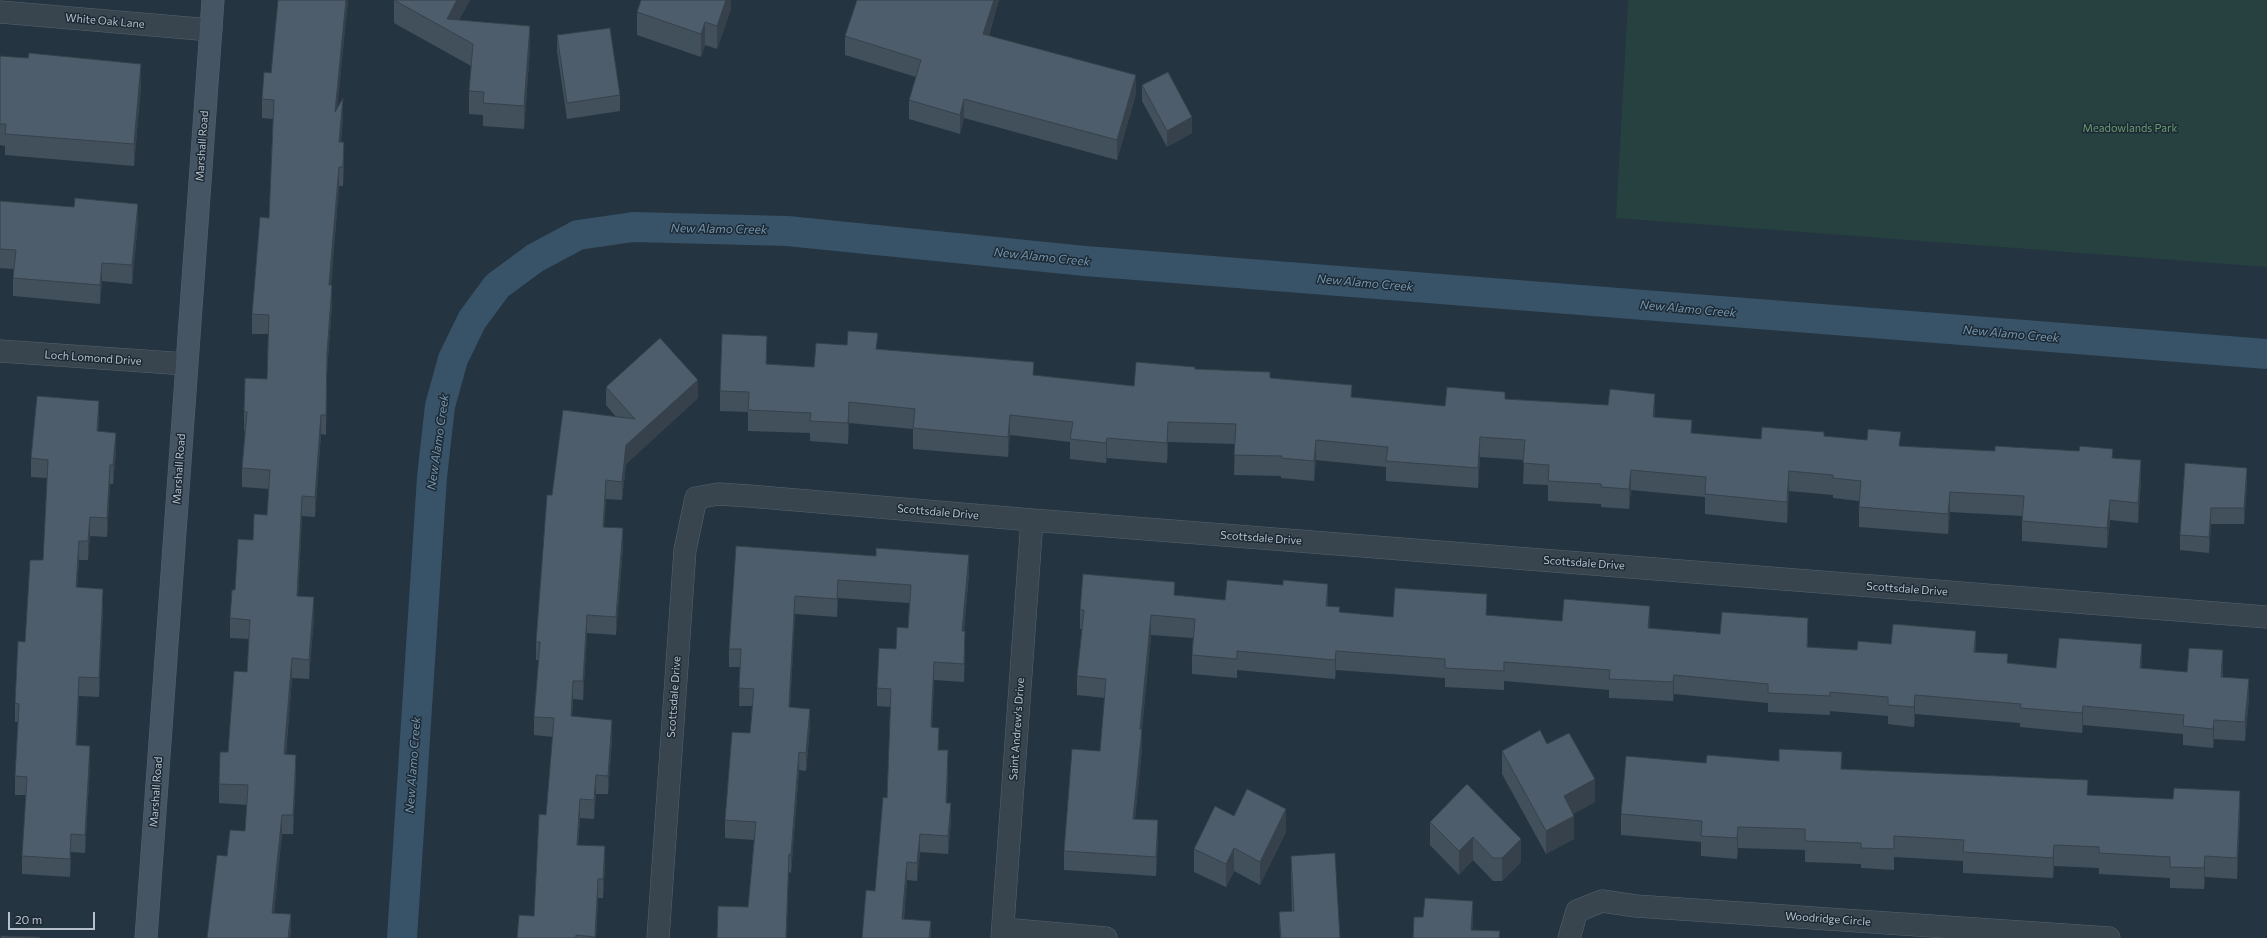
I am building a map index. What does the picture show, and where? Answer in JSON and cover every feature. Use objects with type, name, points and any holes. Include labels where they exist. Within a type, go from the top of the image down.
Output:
[{"type":"street","name":"Marshall Road","points":[[146,938],[213,0]]},
{"type":"street","name":"White Oak Lane","points":[[0,12],[211,30]]},
{"type":"street","name":"Loch Lomond Drive","points":[[0,351],[186,364]]},
{"type":"street","name":"Scottsdale Drive","points":[[658,938],[685,550],[696,498],[718,494],[749,496],[1032,520],[2267,617]]},
{"type":"street","name":"Saint Andrew's Drive","points":[[1002,934],[1032,520]]},
{"type":"street","name":"Woodridge Circle","points":[[1570,938],[1578,911],[1602,901],[1636,906],[2109,938]]},
{"type":"street","points":[[1002,934],[1106,938]]},
{"type":"green space","name":"Meadowlands Park","points":[[1628,0],[2267,0],[2267,267],[1616,218]]},
{"type":"building","points":[[278,0],[346,0],[335,112],[343,98],[339,142],[344,142],[343,167],[339,167],[329,285],[332,285],[327,353],[326,415],[321,415],[315,497],[302,496],[297,596],[314,597],[309,660],[292,658],[284,754],[296,755],[293,815],[282,815],[272,913],[291,914],[288,938],[207,938],[217,855],[227,856],[230,830],[245,831],[248,785],[219,784],[220,752],[228,752],[234,671],[247,672],[250,620],[230,618],[232,590],[235,590],[238,539],[253,540],[254,514],[267,515],[270,470],[242,468],[247,412],[244,411],[245,378],[267,379],[269,315],[252,314],[260,217],[269,218],[274,100],[262,99],[264,72],[271,73]]},
{"type":"building","points":[[394,0],[457,0],[447,19],[530,26],[524,106],[483,103],[484,92],[469,91],[473,44]]},
{"type":"building","points":[[641,0],[726,0],[717,26],[705,22],[701,34],[637,12]]},
{"type":"building","points":[[857,0],[994,0],[983,34],[1136,75],[1117,140],[964,99],[960,115],[909,100],[921,60],[845,36]]},
{"type":"building","points":[[610,28],[620,95],[567,103],[557,35]]},
{"type":"building","points":[[29,53],[141,64],[134,144],[5,134],[6,124],[0,124],[0,56],[28,58]]},
{"type":"building","points":[[1168,72],[1192,117],[1167,131],[1142,85]]},
{"type":"building","points":[[75,198],[138,204],[132,265],[102,263],[100,285],[13,278],[16,250],[0,249],[0,201],[74,207]]},
{"type":"building","points":[[848,331],[878,333],[876,349],[1034,362],[1033,375],[1134,386],[1136,362],[1195,367],[1195,369],[1270,372],[1270,378],[1352,385],[1351,397],[1445,406],[1447,387],[1505,392],[1505,399],[1608,405],[1610,389],[1655,394],[1653,417],[1692,420],[1691,433],[1761,439],[1762,427],[1824,432],[1824,436],[1867,440],[1868,429],[1901,432],[1899,446],[1995,451],[1995,446],[2079,451],[2080,446],[2113,449],[2112,458],[2141,460],[2138,503],[2110,500],[2107,528],[2022,521],[2024,496],[1950,492],[1948,514],[1859,507],[1861,481],[1833,478],[1833,475],[1789,471],[1787,502],[1705,494],[1706,477],[1631,470],[1629,489],[1601,487],[1601,484],[1548,481],[1549,465],[1523,463],[1525,440],[1480,437],[1478,468],[1386,461],[1388,447],[1316,440],[1314,461],[1281,458],[1282,456],[1234,455],[1236,424],[1168,422],[1167,443],[1107,438],[1106,443],[1070,439],[1073,422],[1010,415],[1008,437],[913,428],[915,409],[849,402],[848,423],[810,421],[811,413],[748,410],[749,392],[720,391],[722,334],[767,336],[766,364],[814,367],[816,343],[847,345]]},
{"type":"building","points":[[660,338],[698,380],[626,445],[622,482],[606,480],[603,527],[623,528],[616,617],[587,615],[583,681],[573,681],[571,716],[612,720],[608,776],[596,775],[594,800],[580,799],[577,845],[605,846],[603,879],[598,879],[595,937],[576,935],[576,938],[517,938],[519,915],[534,916],[539,814],[546,815],[554,718],[534,717],[540,642],[536,642],[547,495],[552,495],[563,410],[635,419],[606,387]]},
{"type":"building","points":[[37,396],[99,401],[97,431],[116,433],[113,465],[110,465],[107,518],[90,517],[88,541],[79,541],[76,587],[103,589],[99,678],[79,677],[76,745],[90,746],[85,835],[71,834],[70,859],[22,856],[27,777],[15,776],[19,704],[15,703],[18,641],[25,642],[30,560],[43,560],[48,460],[31,458]]},
{"type":"building","points":[[2185,463],[2247,468],[2244,508],[2211,508],[2209,537],[2180,535]]},
{"type":"building","points":[[736,546],[876,556],[876,548],[969,555],[962,631],[965,631],[964,664],[934,662],[931,727],[939,728],[938,750],[948,750],[946,803],[951,803],[948,836],[920,834],[917,863],[907,862],[902,919],[931,921],[929,938],[862,938],[866,890],[875,891],[883,797],[887,798],[891,689],[877,688],[879,648],[896,649],[897,627],[908,628],[911,585],[838,580],[837,599],[795,596],[789,707],[810,709],[806,753],[799,752],[791,855],[789,854],[786,938],[717,938],[718,906],[748,907],[756,822],[725,820],[732,732],[750,733],[754,689],[739,688],[741,649],[729,649]]},
{"type":"building","points":[[1083,574],[1175,582],[1174,595],[1225,600],[1227,580],[1283,585],[1283,580],[1328,584],[1326,606],[1340,607],[1339,612],[1393,617],[1395,588],[1487,594],[1486,615],[1562,621],[1564,599],[1650,606],[1648,628],[1720,634],[1722,612],[1808,618],[1807,647],[1857,650],[1858,641],[1891,644],[1893,624],[1976,631],[1974,652],[2008,654],[2007,663],[2056,668],[2059,638],[2142,644],[2140,668],[2187,672],[2189,648],[2223,650],[2221,677],[2249,679],[2245,722],[2214,720],[2213,729],[2183,726],[2184,715],[2083,706],[2082,713],[2020,708],[2021,704],[1915,695],[1914,707],[1888,705],[1888,697],[1830,692],[1830,696],[1768,693],[1768,684],[1674,675],[1673,682],[1609,679],[1610,670],[1504,662],[1504,671],[1445,668],[1445,659],[1336,651],[1335,660],[1237,651],[1237,659],[1192,655],[1195,619],[1151,615],[1133,819],[1158,820],[1156,857],[1064,851],[1072,749],[1100,751],[1106,679],[1077,676],[1084,610],[1080,610]]},
{"type":"building","points":[[1540,730],[1547,744],[1569,733],[1595,779],[1564,796],[1574,816],[1546,831],[1502,751]]},
{"type":"building","points":[[1779,749],[1842,752],[1841,769],[2088,780],[2087,795],[2173,799],[2174,788],[2240,791],[2237,858],[2205,856],[2204,868],[2170,867],[2170,857],[2099,853],[2099,847],[2054,845],[2053,858],[1963,852],[1964,840],[1894,836],[1894,849],[1861,848],[1861,843],[1805,841],[1805,829],[1738,827],[1737,838],[1701,836],[1702,821],[1621,814],[1626,756],[1706,763],[1707,755],[1779,761]]},
{"type":"building","points":[[1467,784],[1521,839],[1502,858],[1493,858],[1473,837],[1459,851],[1430,822]]},
{"type":"building","points":[[1247,789],[1286,809],[1260,862],[1234,848],[1226,864],[1194,849],[1215,806],[1234,816]]},
{"type":"building","points":[[1335,853],[1340,938],[1281,938],[1279,912],[1294,911],[1291,856]]},
{"type":"building","points":[[1425,898],[1473,901],[1471,930],[1500,931],[1499,938],[1413,938],[1414,917],[1423,917]]},
{"type":"building","points":[[1,936],[40,937],[40,938],[1,938]]},
{"type":"waterway","name":"New Alamo Creek","points":[[402,938],[432,477],[440,406],[453,359],[472,320],[497,286],[535,258],[578,235],[633,227],[787,231],[1085,261],[2267,354]]}]
